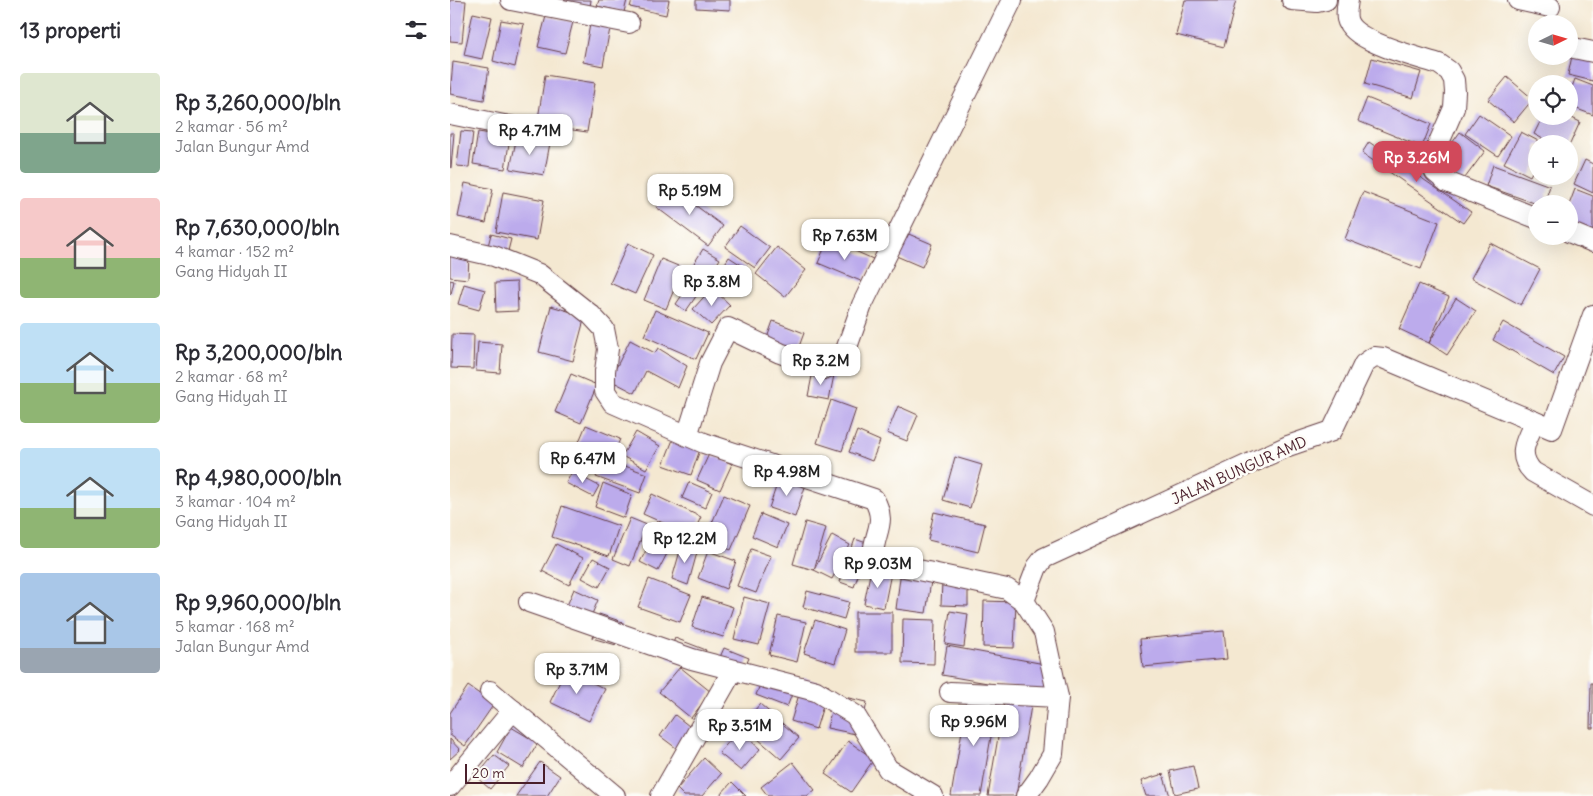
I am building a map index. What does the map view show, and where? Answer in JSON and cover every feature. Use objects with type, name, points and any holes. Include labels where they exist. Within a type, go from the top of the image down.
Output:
[{"type":"street","points":[[511,0],[630,23]]},
{"type":"street","points":[[687,436],[710,362],[728,328],[780,353],[824,369],[842,361],[862,306],[1012,0]]},
{"type":"street","points":[[1292,0],[1317,2],[1326,0]]},
{"type":"street","points":[[1348,0],[1347,19],[1354,31],[1370,41],[1439,64],[1449,71],[1454,80],[1454,108],[1432,156],[1432,166],[1435,172],[1447,182],[1528,215]]},
{"type":"street","points":[[1518,0],[1550,7]]},
{"type":"street","points":[[1578,49],[1593,52]]},
{"type":"street","points":[[450,114],[524,130]]},
{"type":"street","points":[[1578,236],[1593,242]]},
{"type":"street","points":[[450,246],[494,256],[539,274],[584,309],[604,329],[608,349],[605,391],[613,403],[704,443],[874,499],[880,518],[873,554],[877,560],[1007,589],[1024,601],[1044,632],[1058,697],[1052,754],[1039,778],[1026,796]]},
{"type":"street","name":"JALAN BUNGUR AMD","points":[[1024,601],[1037,567],[1044,558],[1288,446],[1332,432],[1364,364],[1374,357],[1379,357],[1552,429],[1593,315]]},
{"type":"street","points":[[1535,422],[1524,444],[1527,466],[1533,472],[1593,506]]},
{"type":"street","points":[[529,602],[692,659],[816,691],[856,715],[888,769],[933,796]]},
{"type":"street","points":[[661,796],[733,670]]},
{"type":"street","points":[[490,691],[615,796]]},
{"type":"street","points":[[950,692],[1058,697]]},
{"type":"street","points":[[450,786],[513,710]]},
{"type":"building","points":[[450,0],[466,1],[462,42],[450,41]]},
{"type":"building","points":[[561,0],[591,0],[590,7]]},
{"type":"building","points":[[599,0],[627,0],[624,12],[597,6]]},
{"type":"building","points":[[632,0],[669,0],[666,15],[630,7]]},
{"type":"building","points":[[696,0],[730,0],[730,10],[696,8]]},
{"type":"building","points":[[1185,0],[1236,0],[1224,47],[1176,35]]},
{"type":"building","points":[[473,13],[492,17],[482,59],[464,55]]},
{"type":"building","points":[[546,16],[573,22],[565,53],[538,47]]},
{"type":"building","points":[[591,19],[611,23],[603,66],[583,62]]},
{"type":"building","points":[[501,20],[524,24],[515,67],[493,61]]},
{"type":"building","points":[[1578,52],[1593,56],[1593,81],[1578,77],[1578,75],[1568,75],[1570,65],[1578,65]]},
{"type":"building","points":[[1372,58],[1421,72],[1413,98],[1365,84]]},
{"type":"building","points":[[453,62],[489,68],[484,100],[450,94]]},
{"type":"building","points":[[545,75],[595,83],[587,132],[537,125]]},
{"type":"building","points":[[1507,77],[1528,95],[1528,105],[1514,122],[1488,100]]},
{"type":"building","points":[[1578,80],[1593,86],[1593,115],[1578,109]]},
{"type":"building","points":[[1367,98],[1431,124],[1422,147],[1358,121]]},
{"type":"building","points":[[1479,114],[1511,136],[1498,156],[1465,134]]},
{"type":"building","points":[[1578,121],[1580,122],[1574,135],[1534,134],[1538,125],[1578,125]]},
{"type":"building","points":[[461,131],[473,132],[469,167],[457,166]]},
{"type":"building","points":[[478,132],[510,137],[505,169],[473,164]]},
{"type":"building","points":[[1460,132],[1485,151],[1462,182],[1437,164]]},
{"type":"building","points":[[1521,132],[1528,136],[1528,175],[1504,163]]},
{"type":"building","points":[[450,133],[454,133],[451,168],[450,168]]},
{"type":"building","points":[[517,136],[550,143],[544,175],[510,169]]},
{"type":"building","points":[[1369,142],[1471,212],[1463,223],[1362,153]]},
{"type":"building","points":[[1585,160],[1593,164],[1593,193],[1576,185],[1578,185],[1578,175]]},
{"type":"building","points":[[1493,165],[1528,178],[1528,185],[1550,186],[1547,195],[1528,195],[1528,201],[1486,186]]},
{"type":"building","points":[[465,183],[493,189],[486,223],[458,217]]},
{"type":"building","points":[[671,187],[723,226],[708,246],[656,207]]},
{"type":"building","points":[[1575,189],[1593,196],[1593,237],[1578,231],[1578,195],[1573,195]]},
{"type":"building","points":[[503,192],[544,200],[537,240],[496,232]]},
{"type":"building","points":[[1363,192],[1439,222],[1421,269],[1345,239]]},
{"type":"building","points":[[740,226],[770,248],[755,268],[725,247]]},
{"type":"building","points":[[904,232],[932,244],[922,267],[894,255]]},
{"type":"building","points":[[491,234],[511,239],[507,255],[487,250]]},
{"type":"building","points":[[828,239],[873,259],[863,282],[818,263]]},
{"type":"building","points":[[628,243],[653,255],[635,294],[610,283]]},
{"type":"building","points":[[1490,243],[1540,269],[1521,305],[1471,278]]},
{"type":"building","points":[[777,247],[806,270],[785,297],[756,274]]},
{"type":"building","points":[[450,249],[469,254],[468,279],[450,277]]},
{"type":"building","points":[[703,249],[720,259],[705,283],[688,273]]},
{"type":"building","points":[[729,257],[746,268],[730,295],[712,285]]},
{"type":"building","points":[[661,259],[683,268],[666,309],[644,300]]},
{"type":"building","points":[[450,280],[454,281],[451,294],[450,293]]},
{"type":"building","points":[[517,282],[518,311],[496,312],[495,283]]},
{"type":"building","points":[[691,282],[701,289],[686,311],[676,304]]},
{"type":"building","points":[[464,284],[485,290],[479,310],[458,304]]},
{"type":"building","points":[[1419,284],[1449,297],[1429,343],[1399,329]]},
{"type":"building","points":[[712,288],[730,305],[711,325],[693,309]]},
{"type":"building","points":[[1456,298],[1476,311],[1447,355],[1429,343]]},
{"type":"building","points":[[551,306],[585,316],[573,361],[539,352]]},
{"type":"building","points":[[655,310],[708,333],[696,359],[644,336]]},
{"type":"building","points":[[773,321],[804,333],[797,352],[766,341]]},
{"type":"building","points":[[1503,322],[1564,357],[1554,375],[1493,340]]},
{"type":"building","points":[[452,334],[474,335],[473,369],[451,368]]},
{"type":"building","points":[[630,340],[655,353],[658,348],[687,366],[678,388],[646,371],[635,393],[610,380]]},
{"type":"building","points":[[478,342],[502,344],[500,373],[476,371]]},
{"type":"building","points":[[813,371],[834,375],[829,400],[808,396]]},
{"type":"building","points":[[571,374],[597,385],[581,423],[555,412]]},
{"type":"building","points":[[831,400],[856,409],[842,451],[817,443]]},
{"type":"building","points":[[898,406],[918,415],[907,441],[887,433]]},
{"type":"building","points":[[586,425],[620,439],[612,459],[578,444]]},
{"type":"building","points":[[857,431],[880,441],[872,461],[849,452]]},
{"type":"building","points":[[636,432],[660,446],[646,469],[622,456]]},
{"type":"building","points":[[674,437],[701,447],[691,475],[663,465]]},
{"type":"building","points":[[709,454],[732,464],[720,490],[697,480]]},
{"type":"building","points":[[955,457],[982,465],[970,508],[943,500]]},
{"type":"building","points":[[603,458],[647,474],[640,493],[596,477]]},
{"type":"building","points":[[572,472],[599,486],[593,497],[566,483]]},
{"type":"building","points":[[779,478],[805,487],[795,517],[769,508]]},
{"type":"building","points":[[689,482],[712,492],[705,508],[682,498]]},
{"type":"building","points":[[603,483],[632,495],[624,518],[595,507]]},
{"type":"building","points":[[652,494],[701,517],[692,536],[643,514]]},
{"type":"building","points":[[724,495],[750,506],[731,550],[705,539]]},
{"type":"building","points":[[562,506],[619,526],[609,556],[552,537]]},
{"type":"building","points":[[934,512],[985,524],[978,552],[928,540]]},
{"type":"building","points":[[761,514],[787,525],[778,547],[752,536]]},
{"type":"building","points":[[630,518],[647,525],[630,566],[613,559]]},
{"type":"building","points":[[805,522],[826,528],[814,570],[793,564]]},
{"type":"building","points":[[655,533],[673,542],[658,571],[640,562]]},
{"type":"building","points":[[832,535],[850,545],[832,579],[814,570]]},
{"type":"building","points":[[855,539],[869,544],[854,587],[840,582]]},
{"type":"building","points":[[556,544],[583,558],[569,585],[542,571]]},
{"type":"building","points":[[682,544],[698,549],[688,585],[672,579]]},
{"type":"building","points":[[751,549],[771,556],[756,593],[737,586]]},
{"type":"building","points":[[708,551],[736,561],[726,589],[698,578]]},
{"type":"building","points":[[593,558],[610,567],[599,587],[582,578]]},
{"type":"building","points":[[871,569],[891,573],[884,608],[864,604]]},
{"type":"building","points":[[901,570],[932,575],[926,613],[896,609]]},
{"type":"building","points":[[649,579],[691,595],[680,622],[638,607]]},
{"type":"building","points":[[942,582],[968,583],[968,606],[941,605]]},
{"type":"building","points":[[574,589],[598,600],[587,626],[563,615]]},
{"type":"building","points":[[807,591],[849,602],[844,619],[803,607]]},
{"type":"building","points":[[702,597],[733,607],[723,637],[692,627]]},
{"type":"building","points":[[744,597],[770,604],[759,645],[734,639]]},
{"type":"building","points":[[984,601],[1016,602],[1014,648],[983,647]]},
{"type":"building","points":[[950,611],[968,614],[964,647],[945,644]]},
{"type":"building","points":[[855,612],[892,612],[892,652],[855,652]]},
{"type":"building","points":[[599,614],[623,622],[616,645],[592,638]]},
{"type":"building","points":[[778,616],[806,622],[797,662],[769,655]]},
{"type":"building","points":[[903,619],[935,620],[934,664],[902,663]]},
{"type":"building","points":[[815,620],[845,630],[835,663],[804,653]]},
{"type":"building","points":[[1224,631],[1227,659],[1143,667],[1140,639]]},
{"type":"building","points":[[675,638],[706,650],[698,670],[667,658]]},
{"type":"building","points":[[947,646],[1050,665],[1044,693],[942,675]]},
{"type":"building","points":[[724,648],[749,658],[738,684],[713,673]]},
{"type":"building","points":[[680,667],[711,692],[691,718],[659,692]]},
{"type":"building","points":[[566,669],[605,689],[589,721],[550,702]]},
{"type":"building","points":[[765,672],[796,684],[787,707],[756,695]]},
{"type":"building","points":[[804,678],[829,686],[816,729],[791,721]]},
{"type":"building","points":[[1591,683],[1593,683],[1593,728],[1590,728]]},
{"type":"building","points":[[468,686],[494,704],[465,746],[450,735],[450,713]]},
{"type":"building","points":[[835,695],[867,702],[860,735],[827,728]]},
{"type":"building","points":[[968,695],[997,701],[981,796],[951,796]]},
{"type":"building","points":[[1005,696],[1032,700],[1016,796],[988,796]]},
{"type":"building","points":[[760,704],[799,738],[781,759],[742,725]]},
{"type":"building","points":[[675,715],[703,737],[688,757],[660,736]]},
{"type":"building","points":[[511,727],[538,743],[523,768],[497,752]]},
{"type":"building","points":[[739,730],[760,749],[741,771],[719,753]]},
{"type":"building","points":[[450,739],[460,750],[450,759]]},
{"type":"building","points":[[848,741],[874,759],[851,792],[825,774]]},
{"type":"building","points":[[494,755],[509,766],[490,789],[476,777]]},
{"type":"building","points":[[704,758],[721,774],[702,796],[684,796],[677,789]]},
{"type":"building","points":[[540,762],[560,776],[547,796],[516,796]]},
{"type":"building","points":[[793,762],[815,790],[807,796],[768,796],[761,787]]},
{"type":"building","points":[[1193,766],[1198,789],[1175,794],[1170,771]]},
{"type":"building","points":[[1163,774],[1170,796],[1146,796],[1141,781]]},
{"type":"building","points":[[732,782],[746,796],[719,796]]}]
